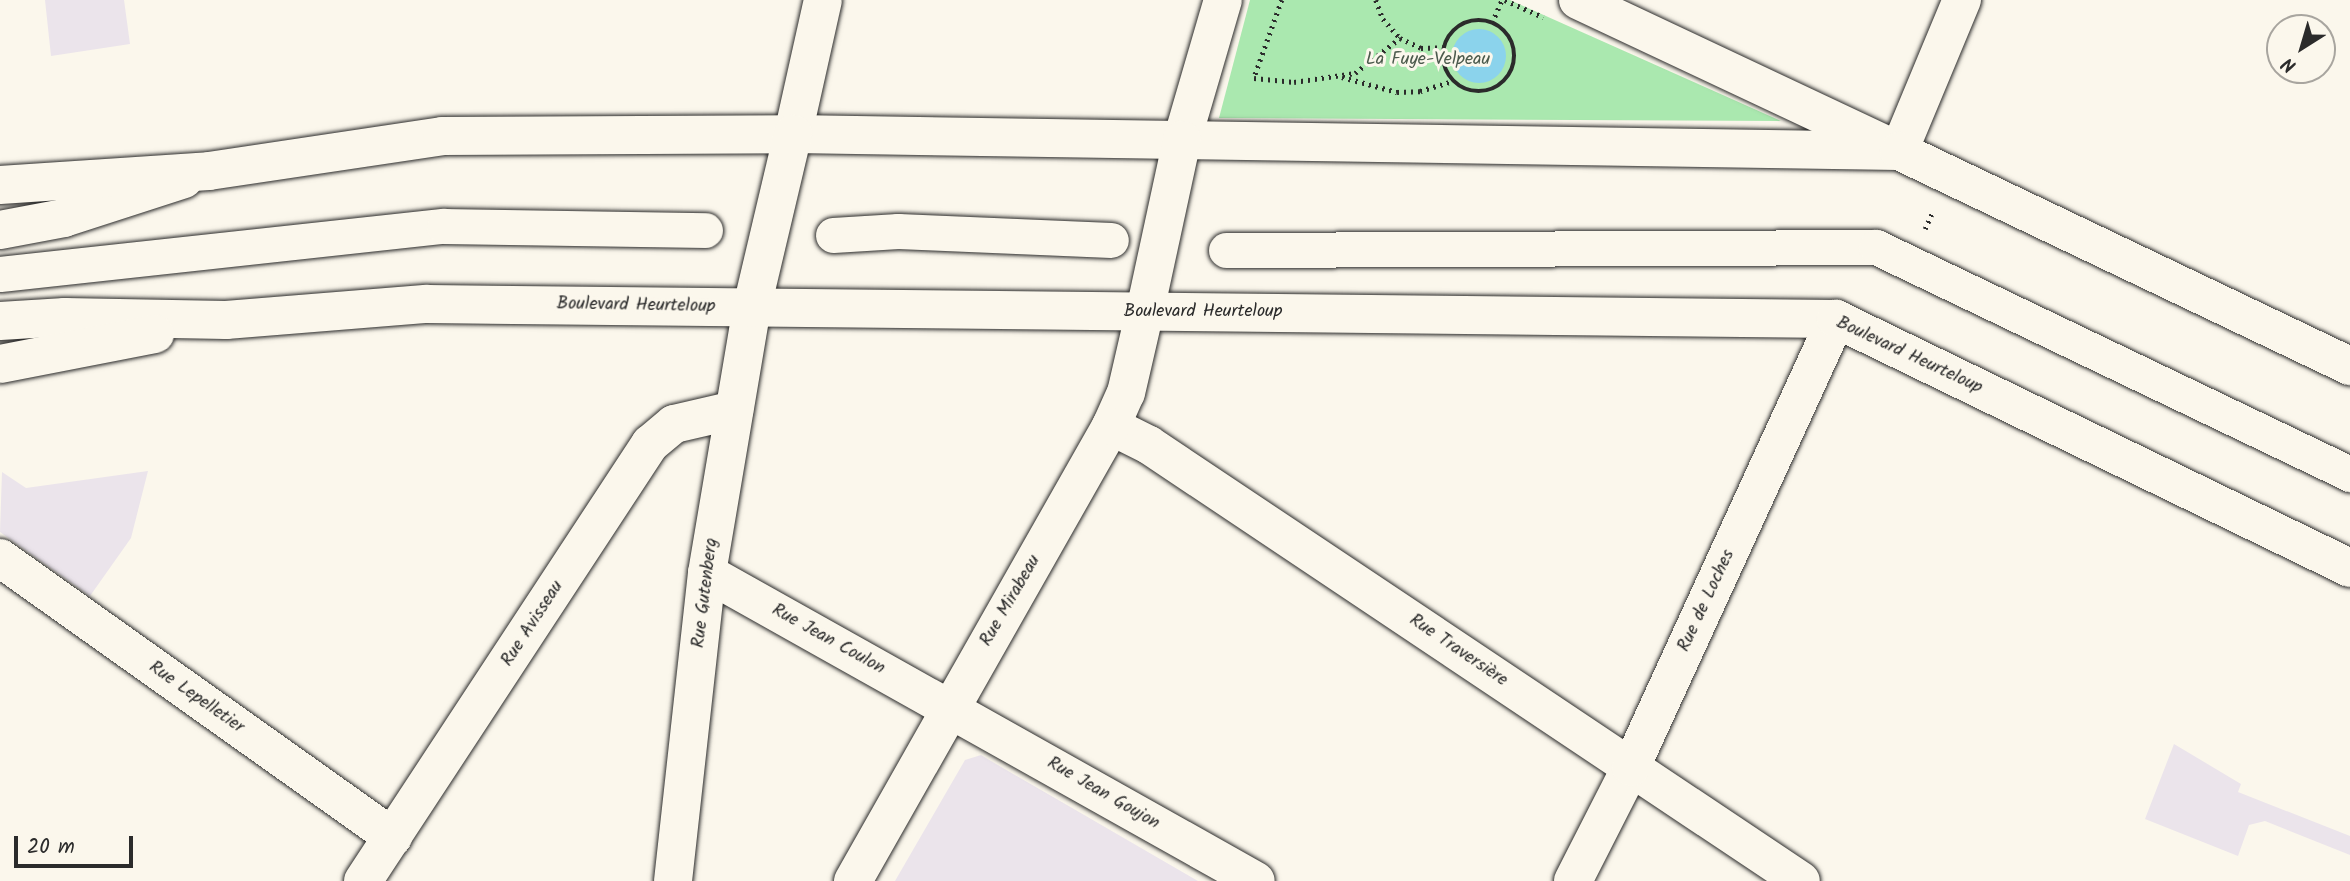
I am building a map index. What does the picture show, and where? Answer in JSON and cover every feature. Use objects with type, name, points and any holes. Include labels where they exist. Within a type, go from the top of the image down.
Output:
[{"type":"main road","name":"Rue Gutenberg","points":[[673,881],[707,573],[734,410],[752,307],[823,0]]},
{"type":"main road","name":"Rue Mirabeau","points":[[853,881],[1111,426],[1126,393],[1182,140],[1223,0]]},
{"type":"main road","points":[[1578,0],[2350,366]]},
{"type":"main road","points":[[1899,151],[1962,0]]},
{"type":"main road","points":[[0,185],[209,171],[442,136],[793,134],[1899,151]]},
{"type":"main road","points":[[0,230],[64,218],[209,171]]},
{"type":"main road","name":"Boulevard Heurteloup","points":[[0,321],[65,317],[226,320],[427,304],[1836,319],[2350,568]]},
{"type":"main road","name":"Rue de Loches","points":[[1573,881],[1631,767],[1836,319]]},
{"type":"main road","points":[[0,364],[226,320]]},
{"type":"main road","name":"Rue Avisseau","points":[[363,881],[650,444],[674,424],[734,410]]},
{"type":"main road","name":"Rue Traversière","points":[[1111,426],[1149,445],[1801,881]]},
{"type":"main road","name":"Rue Lepelletier","points":[[0,558],[393,836]]},
{"type":"main road","name":"Rue Jean Coulon","points":[[707,573],[950,706]]},
{"type":"main road","name":"Rue Jean Goujon","points":[[950,706],[1256,881]]},
{"type":"street","points":[[0,274],[444,226],[705,230]]},
{"type":"street","points":[[833,235],[898,231],[1111,240]]},
{"type":"street","points":[[1226,250],[1876,247],[2350,474]]},
{"type":"path","points":[[1282,0],[1254,78],[1294,82],[1341,76],[1372,62],[1400,38]]},
{"type":"path","points":[[1376,0],[1383,19],[1400,38],[1421,48],[1444,47]]},
{"type":"path","points":[[1492,23],[1502,0]]},
{"type":"path","points":[[1341,76],[1397,92],[1420,91],[1452,81],[1480,92],[1507,80],[1515,51],[1510,37],[1492,23],[1462,24],[1444,47],[1443,61],[1452,81]]},
{"type":"shaded area","points":[[45,0],[124,0],[130,44],[51,56]]},
{"type":"shaded area","points":[[148,471],[131,538],[90,596],[0,532],[2,472],[26,488]]},
{"type":"shaded area","points":[[2174,744],[2241,784],[2238,792],[2350,836],[2350,855],[2265,821],[2249,825],[2238,856],[2145,819]]},
{"type":"shaded area","points":[[981,755],[1198,881],[895,881],[965,760]]},
{"type":"green space","name":"La Fuye-Velpeau","points":[[1250,0],[1510,0],[1781,121],[1219,118]]},
{"type":"water","points":[[1484,29],[1494,33],[1502,41],[1506,56],[1502,71],[1494,79],[1474,83],[1464,79],[1456,71],[1452,51],[1456,41],[1464,33]]}]
